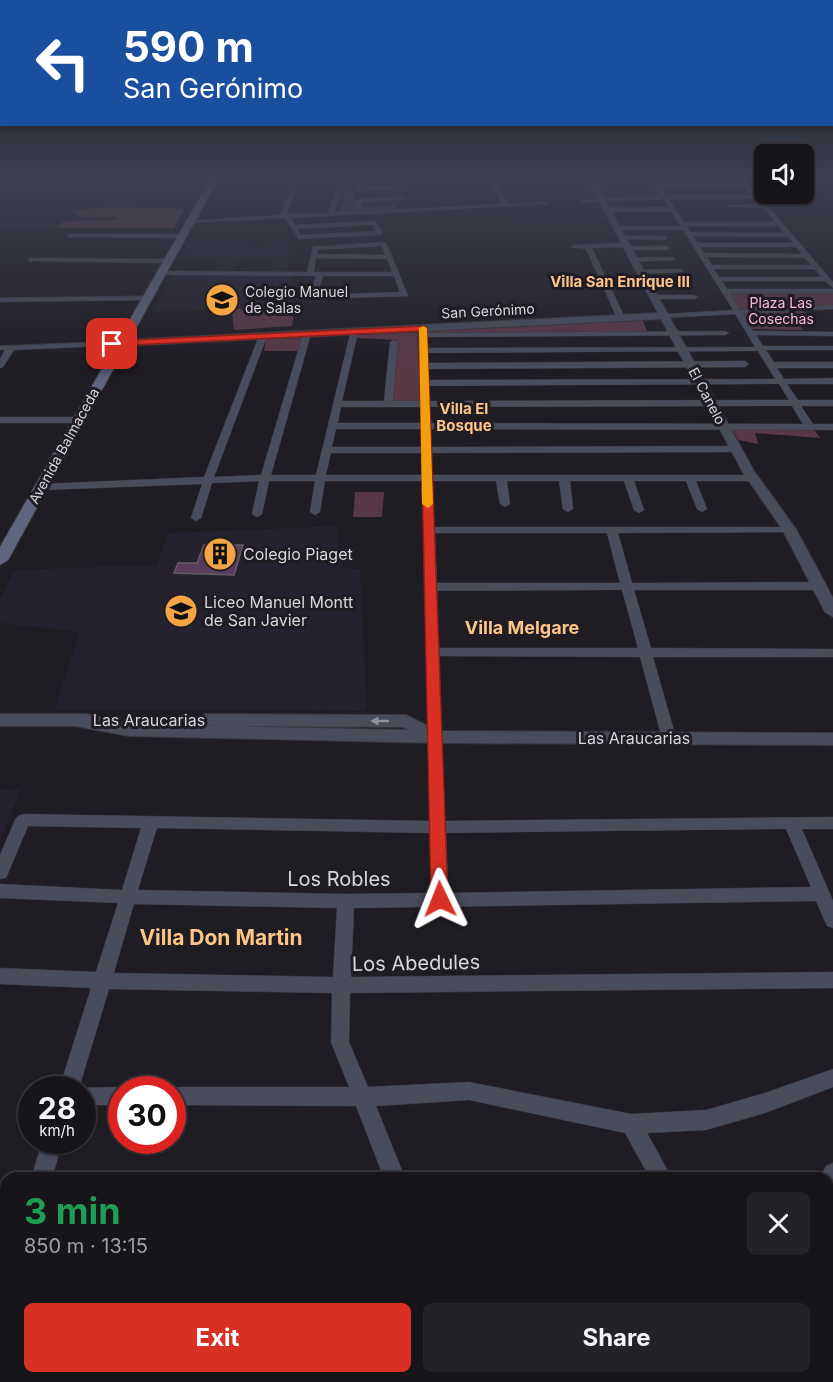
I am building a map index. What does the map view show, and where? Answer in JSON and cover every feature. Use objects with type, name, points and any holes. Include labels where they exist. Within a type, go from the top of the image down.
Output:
[{"type":"main road","name":"Avenida Balmaceda","points":[[0,560],[179,240]]},
{"type":"street","name":"El Canelo","points":[[623,240],[736,449],[789,529],[833,612]]},
{"type":"street","points":[[574,247],[648,240]]},
{"type":"street","points":[[693,240],[810,427]]},
{"type":"street","points":[[794,240],[833,286]]},
{"type":"street","points":[[310,273],[315,248],[384,244],[405,294],[313,297],[320,273]]},
{"type":"street","points":[[625,244],[667,248]]},
{"type":"street","points":[[695,244],[798,245]]},
{"type":"street","points":[[588,246],[621,318]]},
{"type":"street","points":[[702,255],[807,256]]},
{"type":"street","points":[[313,256],[389,257]]},
{"type":"street","points":[[634,260],[673,259]]},
{"type":"street","points":[[30,260],[168,261]]},
{"type":"street","points":[[710,267],[817,267]]},
{"type":"street","points":[[640,272],[680,271]]},
{"type":"street","points":[[161,273],[395,274]]},
{"type":"street","points":[[717,279],[827,279]]},
{"type":"street","points":[[646,283],[687,283]]},
{"type":"street","points":[[725,291],[833,291]]},
{"type":"street","points":[[654,297],[694,297]]},
{"type":"street","points":[[0,300],[147,298]]},
{"type":"street","name":"San Gerónimo","points":[[0,348],[354,332],[422,332],[621,318],[665,318],[833,307]]},
{"type":"street","points":[[665,318],[717,319]]},
{"type":"street","points":[[315,512],[326,450],[354,332]]},
{"type":"street","points":[[440,899],[422,332],[725,333]]},
{"type":"street","points":[[752,333],[833,334]]},
{"type":"street","points":[[257,514],[265,478],[307,334]]},
{"type":"street","points":[[196,518],[208,480],[263,336]]},
{"type":"street","points":[[388,404],[394,342]]},
{"type":"street","points":[[0,365],[11,348]]},
{"type":"street","points":[[423,351],[833,348]]},
{"type":"street","points":[[423,366],[744,364]]},
{"type":"street","points":[[772,365],[833,365]]},
{"type":"street","points":[[424,383],[833,381]]},
{"type":"street","points":[[337,404],[833,403]]},
{"type":"street","points":[[0,420],[78,420]]},
{"type":"street","points":[[332,426],[833,426]]},
{"type":"street","points":[[326,450],[736,449]]},
{"type":"street","points":[[41,487],[265,478],[754,478]]},
{"type":"street","points":[[501,478],[505,504]]},
{"type":"street","points":[[564,478],[568,509]]},
{"type":"street","points":[[628,478],[639,510]]},
{"type":"street","points":[[690,478],[702,509]]},
{"type":"street","points":[[428,530],[789,529]]},
{"type":"street","points":[[612,531],[669,738]]},
{"type":"street","points":[[430,587],[819,586]]},
{"type":"street","points":[[432,652],[833,653]]},
{"type":"street","name":"Las Araucarias","points":[[0,720],[75,720],[129,730],[435,736],[833,739]]},
{"type":"street","points":[[0,873],[24,819],[437,827],[833,824]]},
{"type":"street","points":[[73,1076],[151,822]]},
{"type":"street","points":[[792,824],[833,921]]},
{"type":"street","name":"Los Robles","points":[[0,891],[128,897],[346,901],[822,894]]},
{"type":"street","points":[[346,901],[340,1042],[393,1172]]},
{"type":"street","name":"Los Abedules","points":[[0,976],[341,987],[833,980]]},
{"type":"street","points":[[186,1096],[363,1097],[469,1091],[631,1124],[706,1120],[765,1104],[833,1078]]},
{"type":"street","points":[[631,1124],[659,1172]]},
{"type":"street","points":[[43,1172],[49,1154]]},
{"type":"shaded area","points":[[248,240],[250,247],[287,243],[290,255],[286,271],[271,271],[275,260],[236,261],[233,271],[215,271],[220,261],[179,261],[189,242]]},
{"type":"shaded area","points":[[172,275],[293,275],[284,307],[151,312]]},
{"type":"shaded area","name":"Liceo Manuel Montt de San Javier","points":[[336,526],[343,568],[360,569],[367,711],[54,710],[80,632],[0,623],[0,599],[14,570],[157,565],[168,533]]},
{"type":"shaded area","points":[[0,789],[21,790],[0,841]]},
{"type":"green space","name":"Plaza Las Cosechas","points":[[729,292],[833,292],[833,305],[802,307],[812,322],[799,322],[803,330],[751,329]]},
{"type":"green space","points":[[295,307],[292,326],[234,330],[232,309]]},
{"type":"green space","points":[[643,321],[649,336],[427,336],[426,329]]},
{"type":"green space","points":[[417,332],[422,406],[390,405],[397,340],[357,338],[357,335]]},
{"type":"green space","points":[[303,338],[297,351],[264,351],[266,339]]},
{"type":"green space","points":[[731,429],[814,429],[820,438],[755,433],[758,444],[739,440]]},
{"type":"green space","points":[[355,492],[384,492],[382,517],[353,517]]},
{"type":"building","name":"Colegio Piaget","points":[[204,545],[243,545],[234,575],[174,573],[178,563],[197,563]]},
{"type":"slow traffic","points":[[423,328],[428,504]]},
{"type":"place","name":"Colegio Manuel de Salas","points":[[222,300]]},
{"type":"place","name":"Colegio Piaget","points":[[220,554]]},
{"type":"place","name":"Liceo Manuel Montt de San Javier","points":[[181,611]]},
{"type":"district","name":"Villa San Enrique III","points":[[620,282]]},
{"type":"district","name":"Villa El Bosque","points":[[464,418]]},
{"type":"district","name":"Villa Melgare","points":[[522,628]]},
{"type":"district","name":"Villa Don Martin","points":[[221,938]]},
{"type":"route","points":[[112,344],[423,328],[440,899]]}]
